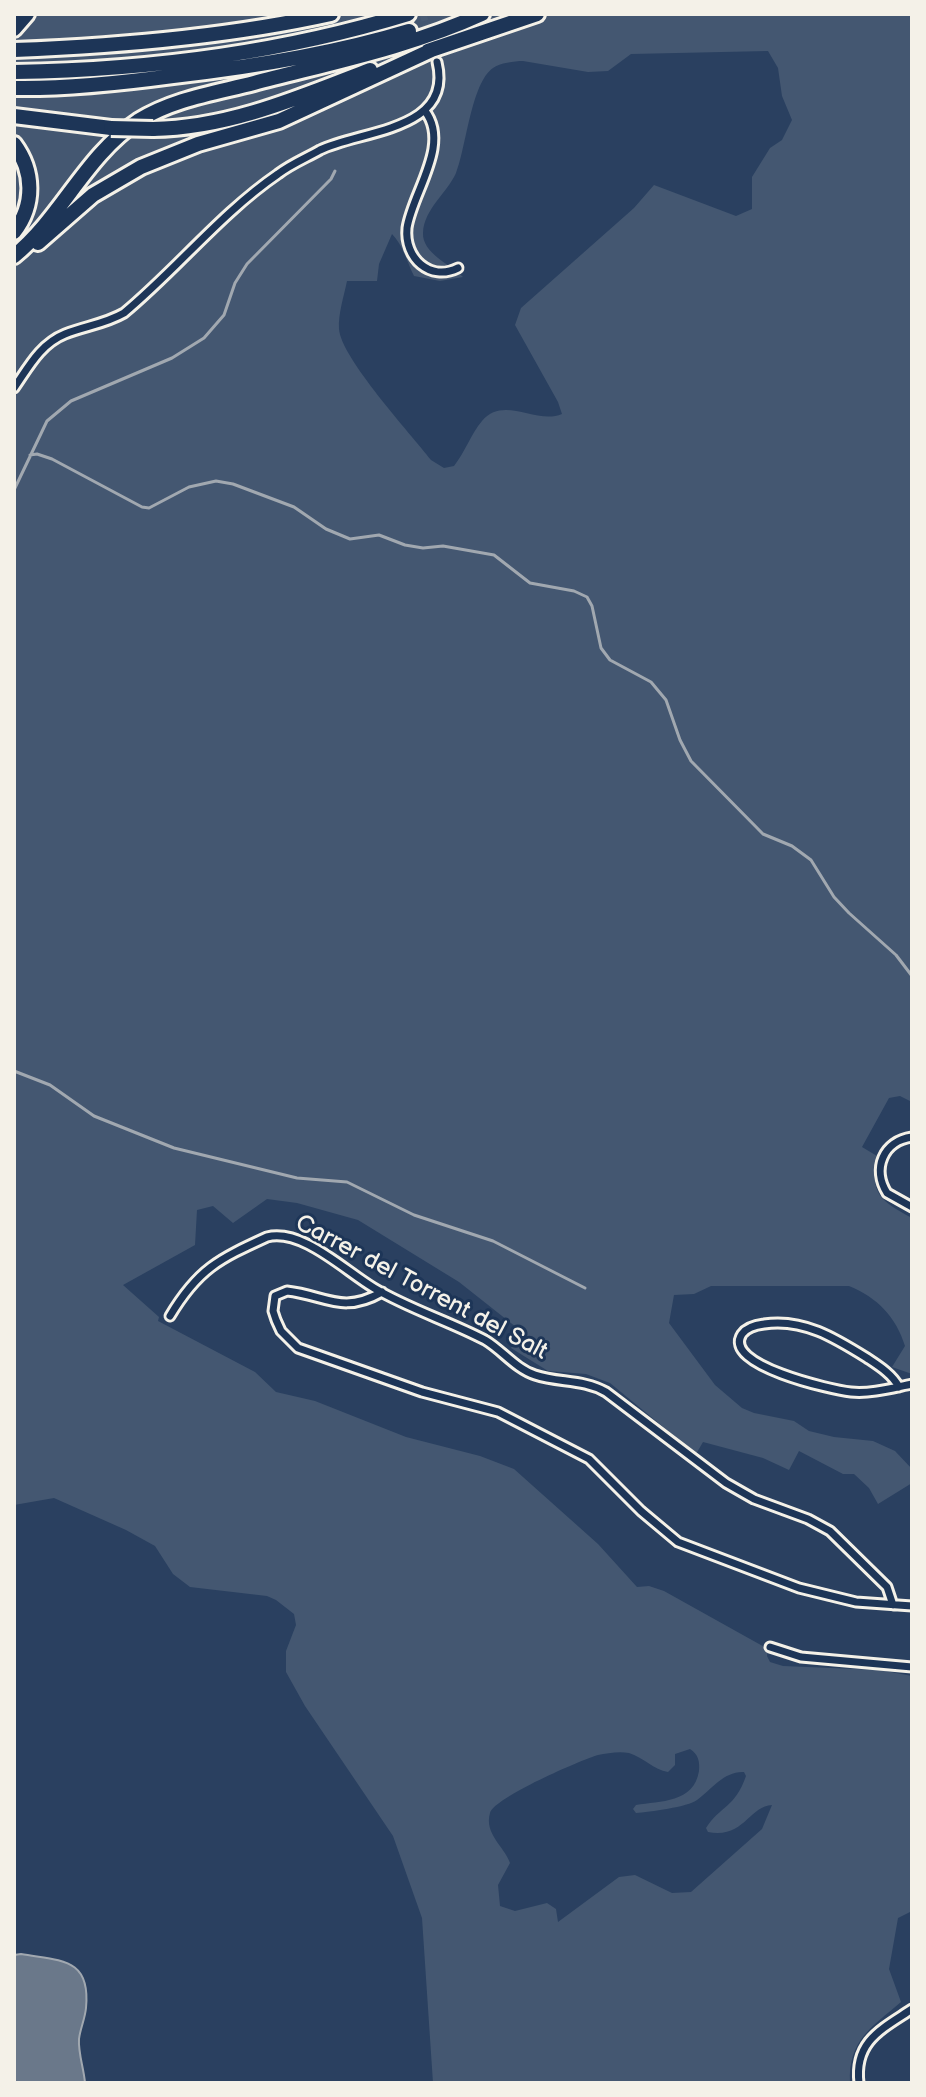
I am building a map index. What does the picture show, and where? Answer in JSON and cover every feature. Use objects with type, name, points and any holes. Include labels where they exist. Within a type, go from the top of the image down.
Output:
[{"type":"highway","points":[[14,29],[27,14]]},
{"type":"highway","points":[[14,50],[165,40],[284,24],[331,14]]},
{"type":"highway","points":[[14,72],[119,69],[240,53],[408,14]]},
{"type":"highway","points":[[14,88],[122,83],[232,70],[322,52],[467,14]]},
{"type":"highway","points":[[14,258],[96,157],[152,113],[187,99],[362,55],[441,31],[482,14]]},
{"type":"highway","points":[[14,258],[22,257],[93,195],[141,167],[198,144],[279,121],[537,14]]},
{"type":"highway","points":[[14,116],[111,128],[201,125],[251,113],[436,55]]},
{"type":"highway","points":[[14,144],[30,179],[29,202],[14,232]]},
{"type":"street","points":[[14,388],[47,345],[67,333],[106,323],[124,313],[278,173],[327,147],[407,123],[425,111],[439,80],[436,55]]},
{"type":"street","points":[[425,111],[432,120],[433,142],[424,183],[410,216],[407,242],[423,267],[441,274],[458,268]]},
{"type":"street","points":[[912,1137],[892,1144],[883,1157],[880,1172],[887,1193],[912,1207]]},
{"type":"street","name":"Carrer del Torrent del Salt","points":[[170,1316],[195,1279],[205,1270],[276,1235],[295,1238],[382,1292],[469,1331],[534,1375],[586,1383],[606,1392],[726,1483],[754,1499],[808,1519],[830,1531],[887,1587],[893,1605]]},
{"type":"street","points":[[382,1292],[361,1301],[333,1303],[287,1291],[275,1296],[273,1311],[281,1331],[311,1354],[422,1392],[498,1412],[589,1459],[641,1511],[678,1542],[799,1588],[856,1602],[912,1606]]},
{"type":"street","points":[[899,1387],[887,1373],[839,1340],[801,1325],[758,1325],[740,1336],[740,1347],[748,1358],[808,1382],[849,1392],[863,1392],[899,1387],[912,1384]]},
{"type":"street","points":[[770,1647],[801,1657],[912,1667]]},
{"type":"street","points":[[859,2083],[859,2062],[868,2041],[912,2009]]},
{"type":"shaded area","points":[[14,14],[912,14],[912,1102],[900,1096],[889,1098],[862,1147],[877,1156],[875,1179],[880,1195],[912,1218],[912,1374],[892,1367],[905,1346],[891,1317],[869,1296],[849,1286],[711,1286],[694,1294],[674,1295],[669,1323],[715,1385],[742,1408],[794,1421],[809,1431],[873,1441],[895,1451],[912,1469],[912,1483],[878,1504],[869,1488],[854,1474],[843,1474],[799,1451],[789,1470],[763,1458],[703,1442],[696,1454],[610,1383],[586,1374],[548,1371],[511,1348],[521,1331],[459,1282],[358,1220],[297,1203],[267,1199],[233,1223],[213,1206],[197,1210],[195,1245],[123,1285],[159,1317],[158,1321],[255,1372],[276,1392],[315,1401],[406,1437],[480,1456],[514,1469],[598,1544],[637,1587],[649,1586],[664,1591],[768,1649],[770,1662],[783,1666],[880,1670],[912,1676],[912,1911],[898,1918],[889,1969],[901,2002],[872,2027],[858,2045],[850,2068],[850,2083],[433,2083],[422,1918],[393,1836],[305,1706],[286,1672],[286,1651],[296,1625],[294,1614],[267,1596],[190,1587],[173,1574],[155,1546],[54,1498],[14,1505]],"holes":[[[768,51],[778,68],[782,96],[792,120],[782,140],[770,148],[752,177],[752,209],[736,216],[654,185],[634,208],[521,308],[515,325],[562,414],[542,416],[500,410],[482,421],[454,466],[444,468],[431,460],[351,358],[339,329],[339,317],[347,281],[377,281],[379,264],[392,234],[414,276],[440,281],[463,277],[427,246],[424,224],[456,173],[474,101],[486,76],[496,66],[516,61],[588,72],[608,71],[631,54]],[[690,1749],[699,1761],[696,1781],[690,1789],[665,1801],[636,1805],[633,1809],[636,1813],[692,1803],[724,1778],[737,1772],[744,1772],[746,1776],[742,1787],[711,1821],[706,1828],[708,1832],[730,1831],[757,1811],[772,1805],[762,1829],[691,1892],[672,1893],[635,1875],[619,1877],[558,1922],[556,1909],[547,1903],[515,1911],[500,1906],[498,1885],[510,1863],[490,1827],[490,1813],[495,1806],[540,1780],[598,1755],[629,1753],[668,1772],[675,1765],[675,1754]]]},
{"type":"shaded area","points":[[14,1955],[70,1964],[83,1979],[86,2008],[79,2044],[85,2083],[14,2083]]},
{"type":"waterway","points":[[14,490],[47,421],[71,401],[172,358],[204,338],[224,315],[235,283],[247,264],[331,179],[335,171]]},
{"type":"waterway","points":[[30,455],[52,459],[142,507],[149,508],[189,487],[216,481],[233,484],[294,507],[326,529],[350,539],[379,535],[405,545],[423,548],[443,546],[494,555],[530,583],[574,591],[587,597],[592,606],[601,648],[610,660],[651,682],[666,700],[691,761],[763,834],[792,846],[811,860],[834,897],[896,955],[912,976]]},
{"type":"waterway","points":[[14,1071],[50,1085],[94,1116],[174,1148],[297,1178],[347,1182],[414,1215],[493,1241],[585,1288]]},
{"type":"tunnel","points":[[423,14],[430,37]]}]
